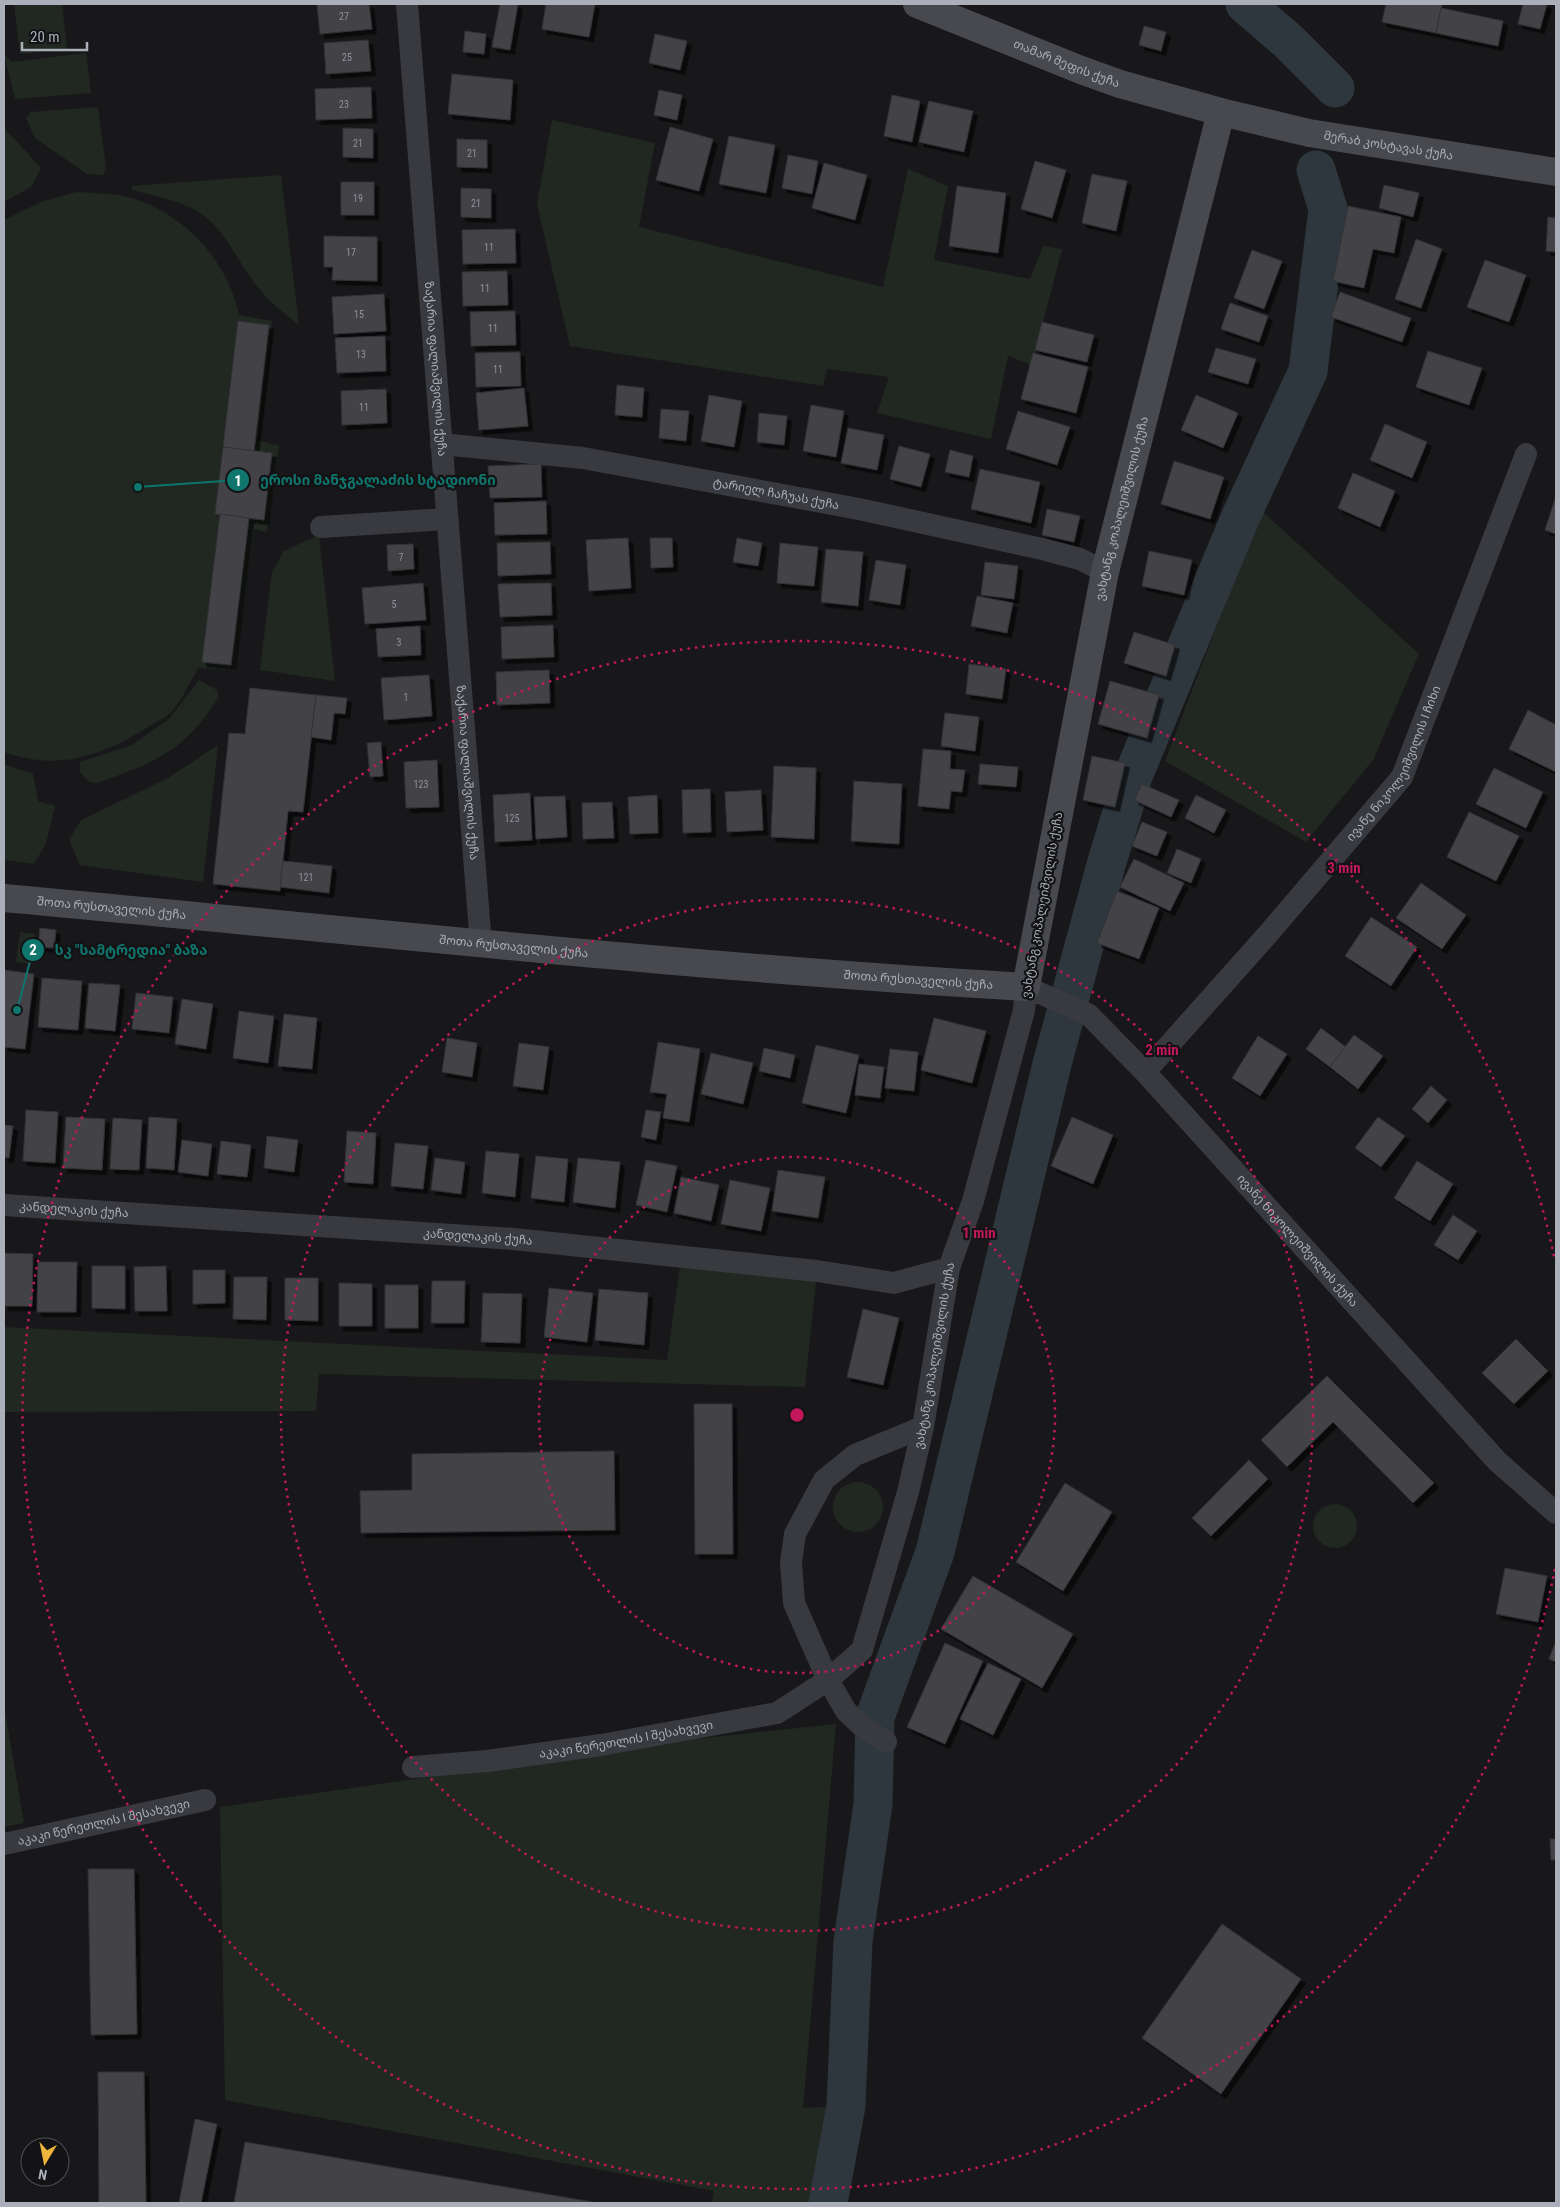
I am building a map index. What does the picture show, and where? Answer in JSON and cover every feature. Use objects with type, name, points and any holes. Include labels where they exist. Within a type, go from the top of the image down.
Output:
[{"type":"street","name":"ზაქარია ფალიაშვილის ქუჩა","points":[[407,4],[481,945]]},
{"type":"street","name":"თამარ მეფის ქუჩა","points":[[916,4],[1120,84],[1221,112]]},
{"type":"street","name":"მერაბ კოსტავას ქუჩა","points":[[1221,112],[1309,133],[1556,172]]},
{"type":"street","name":"ვახტანგ კოპალეიშვილის ქუჩა","points":[[828,1680],[862,1650],[908,1492],[924,1427],[949,1268],[973,1201],[1024,1010],[1026,987],[1105,572],[1221,112]]},
{"type":"street","name":"ტარიელ ჩაჩუას ქუჩა","points":[[441,444],[583,458],[859,509],[1042,549],[1080,559],[1105,572]]},
{"type":"street","name":"ივანე ნიკოლეიშვილის I ჩიხი","points":[[1145,1072],[1268,934],[1402,777],[1526,454]]},
{"type":"street","points":[[322,526],[447,519]]},
{"type":"street","name":"შოთა რუსთაველის ქუჩა","points":[[4,898],[481,945],[855,977],[1026,987]]},
{"type":"street","name":"ივანე ნიკოლეიშვილის ქუჩა","points":[[1026,987],[1088,1014],[1145,1072],[1497,1461],[1556,1513]]},
{"type":"street","name":"კანდელაკის ქუჩა","points":[[4,1205],[514,1239],[817,1271],[894,1283],[949,1268]]},
{"type":"street","points":[[886,1742],[864,1728],[846,1711],[828,1680],[794,1603],[790,1562],[795,1534],[824,1480],[854,1455],[924,1427]]},
{"type":"street","name":"აკაკი წერეთლის I შესახვევი","points":[[413,1767],[487,1761],[601,1744],[777,1713],[828,1680]]},
{"type":"street","name":"აკაკი წერეთლის I შესახვევი","points":[[4,1844],[205,1800]]},
{"type":"shaded area","points":[[14,4],[62,4],[67,49],[20,54]]},
{"type":"shaded area","points":[[86,53],[91,93],[15,99],[4,54],[12,62]]},
{"type":"shaded area","points":[[98,107],[106,168],[103,175],[87,174],[35,138],[26,118],[31,112]]},
{"type":"shaded area","points":[[552,120],[655,143],[639,227],[883,287],[908,169],[948,186],[934,260],[1030,279],[1043,246],[1062,249],[1032,365],[1008,356],[991,439],[877,413],[889,377],[827,369],[823,386],[570,346],[537,204]]},
{"type":"shaded area","points":[[4,128],[41,168],[31,187],[4,202]]},
{"type":"shaded area","points":[[281,175],[299,325],[262,293],[226,239],[207,218],[190,207],[132,190],[132,186]]},
{"type":"shaded area","points":[[76,192],[118,195],[140,201],[161,210],[197,237],[211,254],[233,294],[239,315],[272,321],[258,440],[279,446],[267,532],[254,529],[235,670],[198,668],[183,696],[169,714],[112,747],[78,758],[42,760],[23,758],[4,752],[4,220],[41,202]]},
{"type":"shaded area","points":[[1261,510],[1419,654],[1373,760],[1306,842],[1165,761]]},
{"type":"shaded area","points":[[319,535],[335,681],[260,670],[272,572],[284,551]]},
{"type":"shaded area","points":[[199,680],[217,690],[219,696],[194,730],[181,742],[136,769],[97,783],[89,782],[80,772],[80,762],[132,745],[169,719]]},
{"type":"shaded area","points":[[218,745],[203,882],[80,865],[69,840],[81,820],[168,778]]},
{"type":"shaded area","points":[[4,764],[33,774],[38,801],[55,806],[46,843],[34,864],[4,860]]},
{"type":"shaded area","points":[[20,932],[35,934],[32,964],[16,962]]},
{"type":"shaded area","points":[[680,1266],[816,1281],[805,1387],[319,1374],[316,1411],[4,1412],[4,1327],[667,1360]]},
{"type":"shaded area","points":[[853,1482],[863,1482],[876,1489],[883,1502],[883,1512],[876,1525],[863,1532],[853,1532],[844,1528],[837,1521],[833,1512],[833,1502],[837,1493],[844,1486]]},
{"type":"shaded area","points":[[1335,1504],[1347,1508],[1353,1514],[1357,1526],[1353,1538],[1347,1544],[1335,1548],[1323,1544],[1317,1538],[1313,1526],[1317,1514],[1323,1508]]},
{"type":"shaded area","points":[[4,1705],[24,1823],[4,1827]]},
{"type":"shaded area","points":[[836,1724],[803,2108],[846,2106],[828,2203],[712,2203],[714,2191],[225,2100],[220,1807],[693,1739]]},
{"type":"building","points":[[317,4],[369,4],[372,29],[320,34]]},
{"type":"building","points":[[500,4],[518,4],[510,50],[492,47]]},
{"type":"building","points":[[546,4],[595,4],[589,37],[542,29]]},
{"type":"building","points":[[1386,4],[1442,4],[1436,33],[1382,22]]},
{"type":"building","points":[[1523,4],[1547,4],[1540,29],[1518,24]]},
{"type":"building","points":[[1441,8],[1503,21],[1498,46],[1436,33]]},
{"type":"building","points":[[1144,26],[1166,32],[1161,51],[1139,45]]},
{"type":"building","points":[[465,31],[486,34],[484,54],[463,52]]},
{"type":"building","points":[[655,34],[687,41],[680,70],[649,63]]},
{"type":"building","points":[[368,40],[371,71],[326,74],[324,43]]},
{"type":"building","points":[[452,74],[513,80],[510,120],[448,114]]},
{"type":"building","points":[[371,87],[372,118],[316,120],[315,89]]},
{"type":"building","points":[[659,90],[682,95],[677,120],[654,115]]},
{"type":"building","points":[[892,95],[920,101],[912,142],[884,136]]},
{"type":"building","points":[[929,101],[973,111],[964,152],[919,142]]},
{"type":"building","points":[[670,127],[713,139],[699,191],[656,180]]},
{"type":"building","points":[[343,128],[373,129],[373,158],[343,157]]},
{"type":"building","points":[[729,136],[775,145],[766,193],[719,184]]},
{"type":"building","points":[[457,139],[487,140],[487,168],[457,167]]},
{"type":"building","points":[[788,155],[818,161],[812,194],[782,188]]},
{"type":"building","points":[[1035,161],[1066,170],[1052,218],[1021,209]]},
{"type":"building","points":[[824,163],[867,175],[855,220],[812,208]]},
{"type":"building","points":[[1092,174],[1127,181],[1116,231],[1082,223]]},
{"type":"building","points":[[341,182],[374,182],[374,215],[341,215]]},
{"type":"building","points":[[1384,185],[1419,193],[1413,217],[1379,208]]},
{"type":"building","points":[[957,186],[1006,193],[998,253],[949,246]]},
{"type":"building","points":[[461,188],[491,189],[491,218],[461,217]]},
{"type":"building","points":[[1348,206],[1401,217],[1394,253],[1373,249],[1364,288],[1333,281]]},
{"type":"building","points":[[1548,217],[1556,218],[1556,252],[1546,251]]},
{"type":"building","points":[[515,229],[516,263],[463,264],[462,230]]},
{"type":"building","points":[[324,236],[377,237],[377,281],[332,280],[333,267],[324,267]]},
{"type":"building","points":[[1416,239],[1442,249],[1421,308],[1395,299]]},
{"type":"building","points":[[1252,250],[1282,261],[1264,309],[1234,298]]},
{"type":"building","points":[[1485,260],[1526,275],[1509,322],[1467,307]]},
{"type":"building","points":[[507,271],[508,305],[463,306],[462,272]]},
{"type":"building","points":[[1340,292],[1411,318],[1402,342],[1331,317]]},
{"type":"building","points":[[384,294],[386,331],[334,334],[332,297]]},
{"type":"building","points":[[1230,303],[1268,316],[1259,342],[1221,329]]},
{"type":"building","points":[[515,311],[516,345],[471,346],[470,312]]},
{"type":"building","points":[[238,321],[269,325],[254,451],[223,447]]},
{"type":"building","points":[[1042,322],[1094,335],[1087,362],[1035,350]]},
{"type":"building","points":[[385,336],[386,371],[337,373],[335,338]]},
{"type":"building","points":[[1216,348],[1256,359],[1248,384],[1208,372]]},
{"type":"building","points":[[1428,351],[1482,368],[1469,405],[1416,387]]},
{"type":"building","points":[[520,352],[521,386],[476,387],[475,353]]},
{"type":"building","points":[[1033,353],[1088,367],[1076,413],[1021,399]]},
{"type":"building","points":[[617,385],[644,388],[642,417],[615,415]]},
{"type":"building","points":[[524,388],[528,426],[479,430],[476,393]]},
{"type":"building","points":[[386,389],[387,423],[342,425],[341,391]]},
{"type":"building","points":[[709,395],[742,401],[734,447],[701,441]]},
{"type":"building","points":[[1196,395],[1238,413],[1223,448],[1181,430]]},
{"type":"building","points":[[811,405],[844,411],[836,457],[803,451]]},
{"type":"building","points":[[661,409],[689,411],[686,441],[659,438]]},
{"type":"building","points":[[1018,411],[1070,427],[1057,465],[1006,449]]},
{"type":"building","points":[[759,413],[787,416],[784,445],[757,442]]},
{"type":"building","points":[[1385,424],[1427,442],[1412,478],[1370,460]]},
{"type":"building","points":[[848,428],[884,435],[877,470],[841,463]]},
{"type":"building","points":[[899,446],[930,454],[921,487],[890,479]]},
{"type":"building","points":[[223,447],[272,453],[264,520],[215,514]]},
{"type":"building","points":[[950,450],[973,456],[969,477],[945,472]]},
{"type":"building","points":[[1174,461],[1224,477],[1210,519],[1161,504]]},
{"type":"building","points":[[541,464],[542,497],[490,498],[488,466]]},
{"type":"building","points":[[980,469],[1040,482],[1031,523],[971,509]]},
{"type":"building","points":[[1353,473],[1395,491],[1380,527],[1338,508]]},
{"type":"building","points":[[1556,496],[1556,534],[1545,530]]},
{"type":"building","points":[[546,501],[547,534],[495,535],[494,503]]},
{"type":"building","points":[[1047,509],[1080,516],[1074,542],[1042,535]]},
{"type":"building","points":[[220,514],[249,518],[231,665],[202,662]]},
{"type":"building","points":[[628,538],[631,588],[589,591],[586,540]]},
{"type":"building","points":[[650,538],[672,538],[673,567],[651,568]]},
{"type":"building","points":[[737,538],[762,543],[758,566],[733,562]]},
{"type":"building","points":[[550,542],[551,574],[498,576],[497,543]]},
{"type":"building","points":[[780,543],[818,547],[814,586],[777,583]]},
{"type":"building","points":[[413,544],[414,569],[388,571],[387,545]]},
{"type":"building","points":[[826,549],[863,552],[858,606],[821,602]]},
{"type":"building","points":[[1149,551],[1192,560],[1184,595],[1142,586]]},
{"type":"building","points":[[876,560],[906,565],[900,605],[869,600]]},
{"type":"building","points":[[985,562],[1018,566],[1014,599],[981,595]]},
{"type":"building","points":[[423,583],[426,620],[365,624],[362,588]]},
{"type":"building","points":[[551,583],[552,615],[500,617],[498,584]]},
{"type":"building","points":[[977,596],[1013,603],[1007,633],[971,626]]},
{"type":"building","points":[[553,625],[554,657],[502,659],[501,627]]},
{"type":"building","points":[[420,626],[421,655],[378,657],[376,629]]},
{"type":"building","points":[[1134,632],[1175,645],[1166,676],[1124,663]]},
{"type":"building","points":[[969,664],[1006,669],[1002,699],[966,694]]},
{"type":"building","points":[[549,670],[550,703],[497,705],[496,672]]},
{"type":"building","points":[[429,675],[432,716],[384,720],[381,678]]},
{"type":"building","points":[[1110,681],[1159,695],[1147,738],[1098,724]]},
{"type":"building","points":[[250,688],[316,695],[303,812],[288,811],[280,891],[213,884],[229,733],[245,734]]},
{"type":"building","points":[[316,695],[347,698],[345,714],[334,713],[331,740],[311,737]]},
{"type":"building","points":[[1528,710],[1556,725],[1556,772],[1509,749]]},
{"type":"building","points":[[945,713],[979,717],[975,751],[941,746]]},
{"type":"building","points":[[381,742],[383,776],[370,777],[367,743]]},
{"type":"building","points":[[923,749],[951,751],[950,769],[965,770],[962,792],[951,791],[949,809],[918,806]]},
{"type":"building","points":[[1092,756],[1125,763],[1115,807],[1083,800]]},
{"type":"building","points":[[437,760],[439,807],[406,808],[404,762]]},
{"type":"building","points":[[980,764],[1018,767],[1016,787],[978,784]]},
{"type":"building","points":[[774,766],[816,768],[814,839],[771,837]]},
{"type":"building","points":[[1494,768],[1543,792],[1526,828],[1476,804]]},
{"type":"building","points":[[854,781],[902,784],[899,844],[851,841]]},
{"type":"building","points":[[1142,784],[1179,800],[1171,817],[1134,800]]},
{"type":"building","points":[[710,789],[711,832],[683,833],[682,790]]},
{"type":"building","points":[[761,790],[763,830],[727,832],[725,792]]},
{"type":"building","points":[[530,793],[532,840],[495,842],[493,795]]},
{"type":"building","points":[[657,795],[658,833],[630,834],[628,797]]},
{"type":"building","points":[[1196,795],[1226,810],[1214,833],[1185,818]]},
{"type":"building","points":[[565,796],[567,837],[536,839],[534,797]]},
{"type":"building","points":[[612,802],[614,838],[583,839],[582,803]]},
{"type":"building","points":[[1469,812],[1519,836],[1496,881],[1447,857]]},
{"type":"building","points":[[1142,822],[1167,832],[1157,856],[1132,846]]},
{"type":"building","points":[[1177,849],[1201,859],[1191,883],[1167,873]]},
{"type":"building","points":[[1134,859],[1184,883],[1170,911],[1120,887]]},
{"type":"building","points":[[283,861],[332,866],[329,893],[280,887]]},
{"type":"building","points":[[1421,883],[1466,915],[1442,949],[1396,918]]},
{"type":"building","points":[[1117,891],[1159,908],[1139,959],[1097,943]]},
{"type":"building","points":[[1371,917],[1417,947],[1391,986],[1345,956]]},
{"type":"building","points":[[40,928],[56,930],[54,948],[38,947]]},
{"type":"building","points":[[4,970],[34,974],[25,1049],[4,1047]]},
{"type":"building","points":[[42,978],[82,981],[78,1030],[38,1027]]},
{"type":"building","points":[[89,983],[120,985],[115,1031],[85,1028]]},
{"type":"building","points":[[136,993],[173,997],[169,1033],[132,1029]]},
{"type":"building","points":[[182,999],[213,1004],[206,1049],[175,1044]]},
{"type":"building","points":[[239,1011],[274,1016],[268,1063],[233,1058]]},
{"type":"building","points":[[284,1014],[317,1018],[312,1069],[278,1066]]},
{"type":"building","points":[[934,1018],[986,1031],[972,1083],[921,1070]]},
{"type":"building","points":[[1321,1028],[1346,1047],[1330,1067],[1306,1049]]},
{"type":"building","points":[[1354,1035],[1383,1056],[1358,1089],[1330,1067]]},
{"type":"building","points":[[1258,1036],[1287,1054],[1260,1096],[1232,1078]]},
{"type":"building","points":[[447,1038],[477,1043],[472,1077],[442,1072]]},
{"type":"building","points":[[658,1042],[700,1049],[689,1122],[663,1118],[667,1094],[650,1092]]},
{"type":"building","points":[[519,1043],[549,1047],[543,1090],[513,1086]]},
{"type":"building","points":[[816,1045],[859,1055],[846,1113],[802,1103]]},
{"type":"building","points":[[764,1048],[795,1055],[790,1078],[759,1071]]},
{"type":"building","points":[[890,1049],[918,1052],[914,1091],[885,1088]]},
{"type":"building","points":[[711,1053],[753,1063],[743,1104],[701,1094]]},
{"type":"building","points":[[859,1064],[884,1067],[880,1098],[855,1095]]},
{"type":"building","points":[[1431,1086],[1447,1100],[1428,1123],[1412,1109]]},
{"type":"building","points":[[26,1110],[58,1112],[55,1163],[23,1161]]},
{"type":"building","points":[[646,1110],[661,1112],[656,1140],[641,1137]]},
{"type":"building","points":[[66,1117],[105,1119],[102,1170],[63,1168]]},
{"type":"building","points":[[149,1117],[177,1119],[174,1170],[146,1168]]},
{"type":"building","points":[[1072,1117],[1113,1135],[1093,1184],[1051,1166]]},
{"type":"building","points":[[1378,1117],[1405,1136],[1381,1167],[1355,1148]]},
{"type":"building","points":[[113,1118],[142,1120],[139,1170],[110,1169]]},
{"type":"building","points":[[4,1125],[13,1126],[9,1158],[4,1157]]},
{"type":"building","points":[[347,1131],[376,1133],[373,1184],[344,1182]]},
{"type":"building","points":[[267,1136],[298,1140],[294,1172],[264,1168]]},
{"type":"building","points":[[182,1140],[212,1144],[208,1176],[178,1172]]},
{"type":"building","points":[[221,1141],[251,1145],[247,1177],[217,1174]]},
{"type":"building","points":[[395,1143],[428,1146],[423,1189],[391,1186]]},
{"type":"building","points":[[486,1151],[519,1154],[515,1197],[482,1193]]},
{"type":"building","points":[[536,1156],[568,1159],[564,1202],[531,1198]]},
{"type":"building","points":[[435,1158],[465,1162],[461,1194],[431,1190]]},
{"type":"building","points":[[578,1158],[620,1162],[615,1208],[573,1202]]},
{"type":"building","points":[[646,1160],[677,1166],[667,1212],[636,1205]]},
{"type":"building","points":[[1417,1161],[1453,1184],[1430,1221],[1394,1198]]},
{"type":"building","points":[[778,1170],[825,1177],[818,1218],[772,1211]]},
{"type":"building","points":[[681,1177],[719,1185],[711,1221],[674,1213]]},
{"type":"building","points":[[730,1180],[770,1188],[761,1231],[721,1224]]},
{"type":"building","points":[[1453,1215],[1477,1231],[1458,1260],[1434,1245]]},
{"type":"building","points":[[4,1253],[33,1254],[32,1306],[4,1306]]},
{"type":"building","points":[[38,1262],[77,1262],[76,1312],[37,1312]]},
{"type":"building","points":[[92,1266],[125,1266],[125,1309],[92,1308]]},
{"type":"building","points":[[166,1266],[167,1311],[135,1311],[134,1267]]},
{"type":"building","points":[[193,1270],[225,1270],[225,1303],[193,1304]]},
{"type":"building","points":[[234,1277],[267,1277],[266,1320],[233,1319]]},
{"type":"building","points":[[285,1278],[318,1278],[318,1321],[285,1320]]},
{"type":"building","points":[[432,1281],[465,1281],[464,1323],[431,1323]]},
{"type":"building","points":[[339,1283],[372,1284],[372,1326],[339,1326]]},
{"type":"building","points":[[385,1285],[418,1285],[418,1328],[385,1328]]},
{"type":"building","points":[[549,1288],[593,1293],[587,1342],[544,1337]]},
{"type":"building","points":[[599,1289],[648,1293],[644,1345],[595,1340]]},
{"type":"building","points":[[483,1293],[522,1294],[520,1343],[481,1342]]},
{"type":"building","points":[[863,1309],[899,1318],[883,1385],[847,1377]]},
{"type":"building","points":[[1516,1339],[1548,1371],[1514,1404],[1482,1373]]},
{"type":"building","points":[[1327,1376],[1434,1483],[1413,1503],[1333,1422],[1287,1467],[1261,1440]]},
{"type":"building","points":[[694,1404],[732,1404],[733,1554],[695,1554]]},
{"type":"building","points":[[614,1451],[615,1530],[361,1533],[360,1491],[412,1490],[412,1454]]},
{"type":"building","points":[[1249,1460],[1268,1479],[1211,1536],[1192,1518]]},
{"type":"building","points":[[1065,1483],[1112,1512],[1063,1591],[1016,1562]]},
{"type":"building","points":[[1505,1568],[1547,1576],[1538,1622],[1496,1614]]},
{"type":"building","points":[[973,1576],[1073,1634],[1042,1688],[941,1629]]},
{"type":"building","points":[[1556,1641],[1556,1662],[1549,1659]]},
{"type":"building","points":[[945,1643],[983,1661],[945,1744],[907,1727]]},
{"type":"building","points":[[988,1663],[1021,1679],[993,1735],[960,1719]]},
{"type":"building","points":[[1550,1839],[1556,1839],[1556,1860],[1551,1860]]},
{"type":"building","points":[[88,1869],[134,1869],[137,2034],[91,2035]]},
{"type":"building","points":[[1222,1924],[1301,1979],[1221,2094],[1142,2038]]},
{"type":"building","points":[[98,2072],[144,2072],[146,2203],[99,2203]]},
{"type":"building","points":[[195,2119],[217,2124],[201,2203],[179,2203]]},
{"type":"building","points":[[245,2142],[598,2203],[234,2203]]},
{"type":"waterway","points":[[1245,4],[1288,41],[1335,88]]},
{"type":"waterway","points":[[828,2203],[846,2106],[853,1941],[873,1804],[875,1717],[935,1552],[1052,1064],[1106,865],[1133,776],[1241,516],[1308,371],[1328,209],[1316,170]]},
{"type":"place","name":"ეროსი მანჯგალაძის სტადიონი","points":[[138,487]]},
{"type":"place","name":"სკ \"სამტრედია\" ბაზა","points":[[17,1010]]}]
